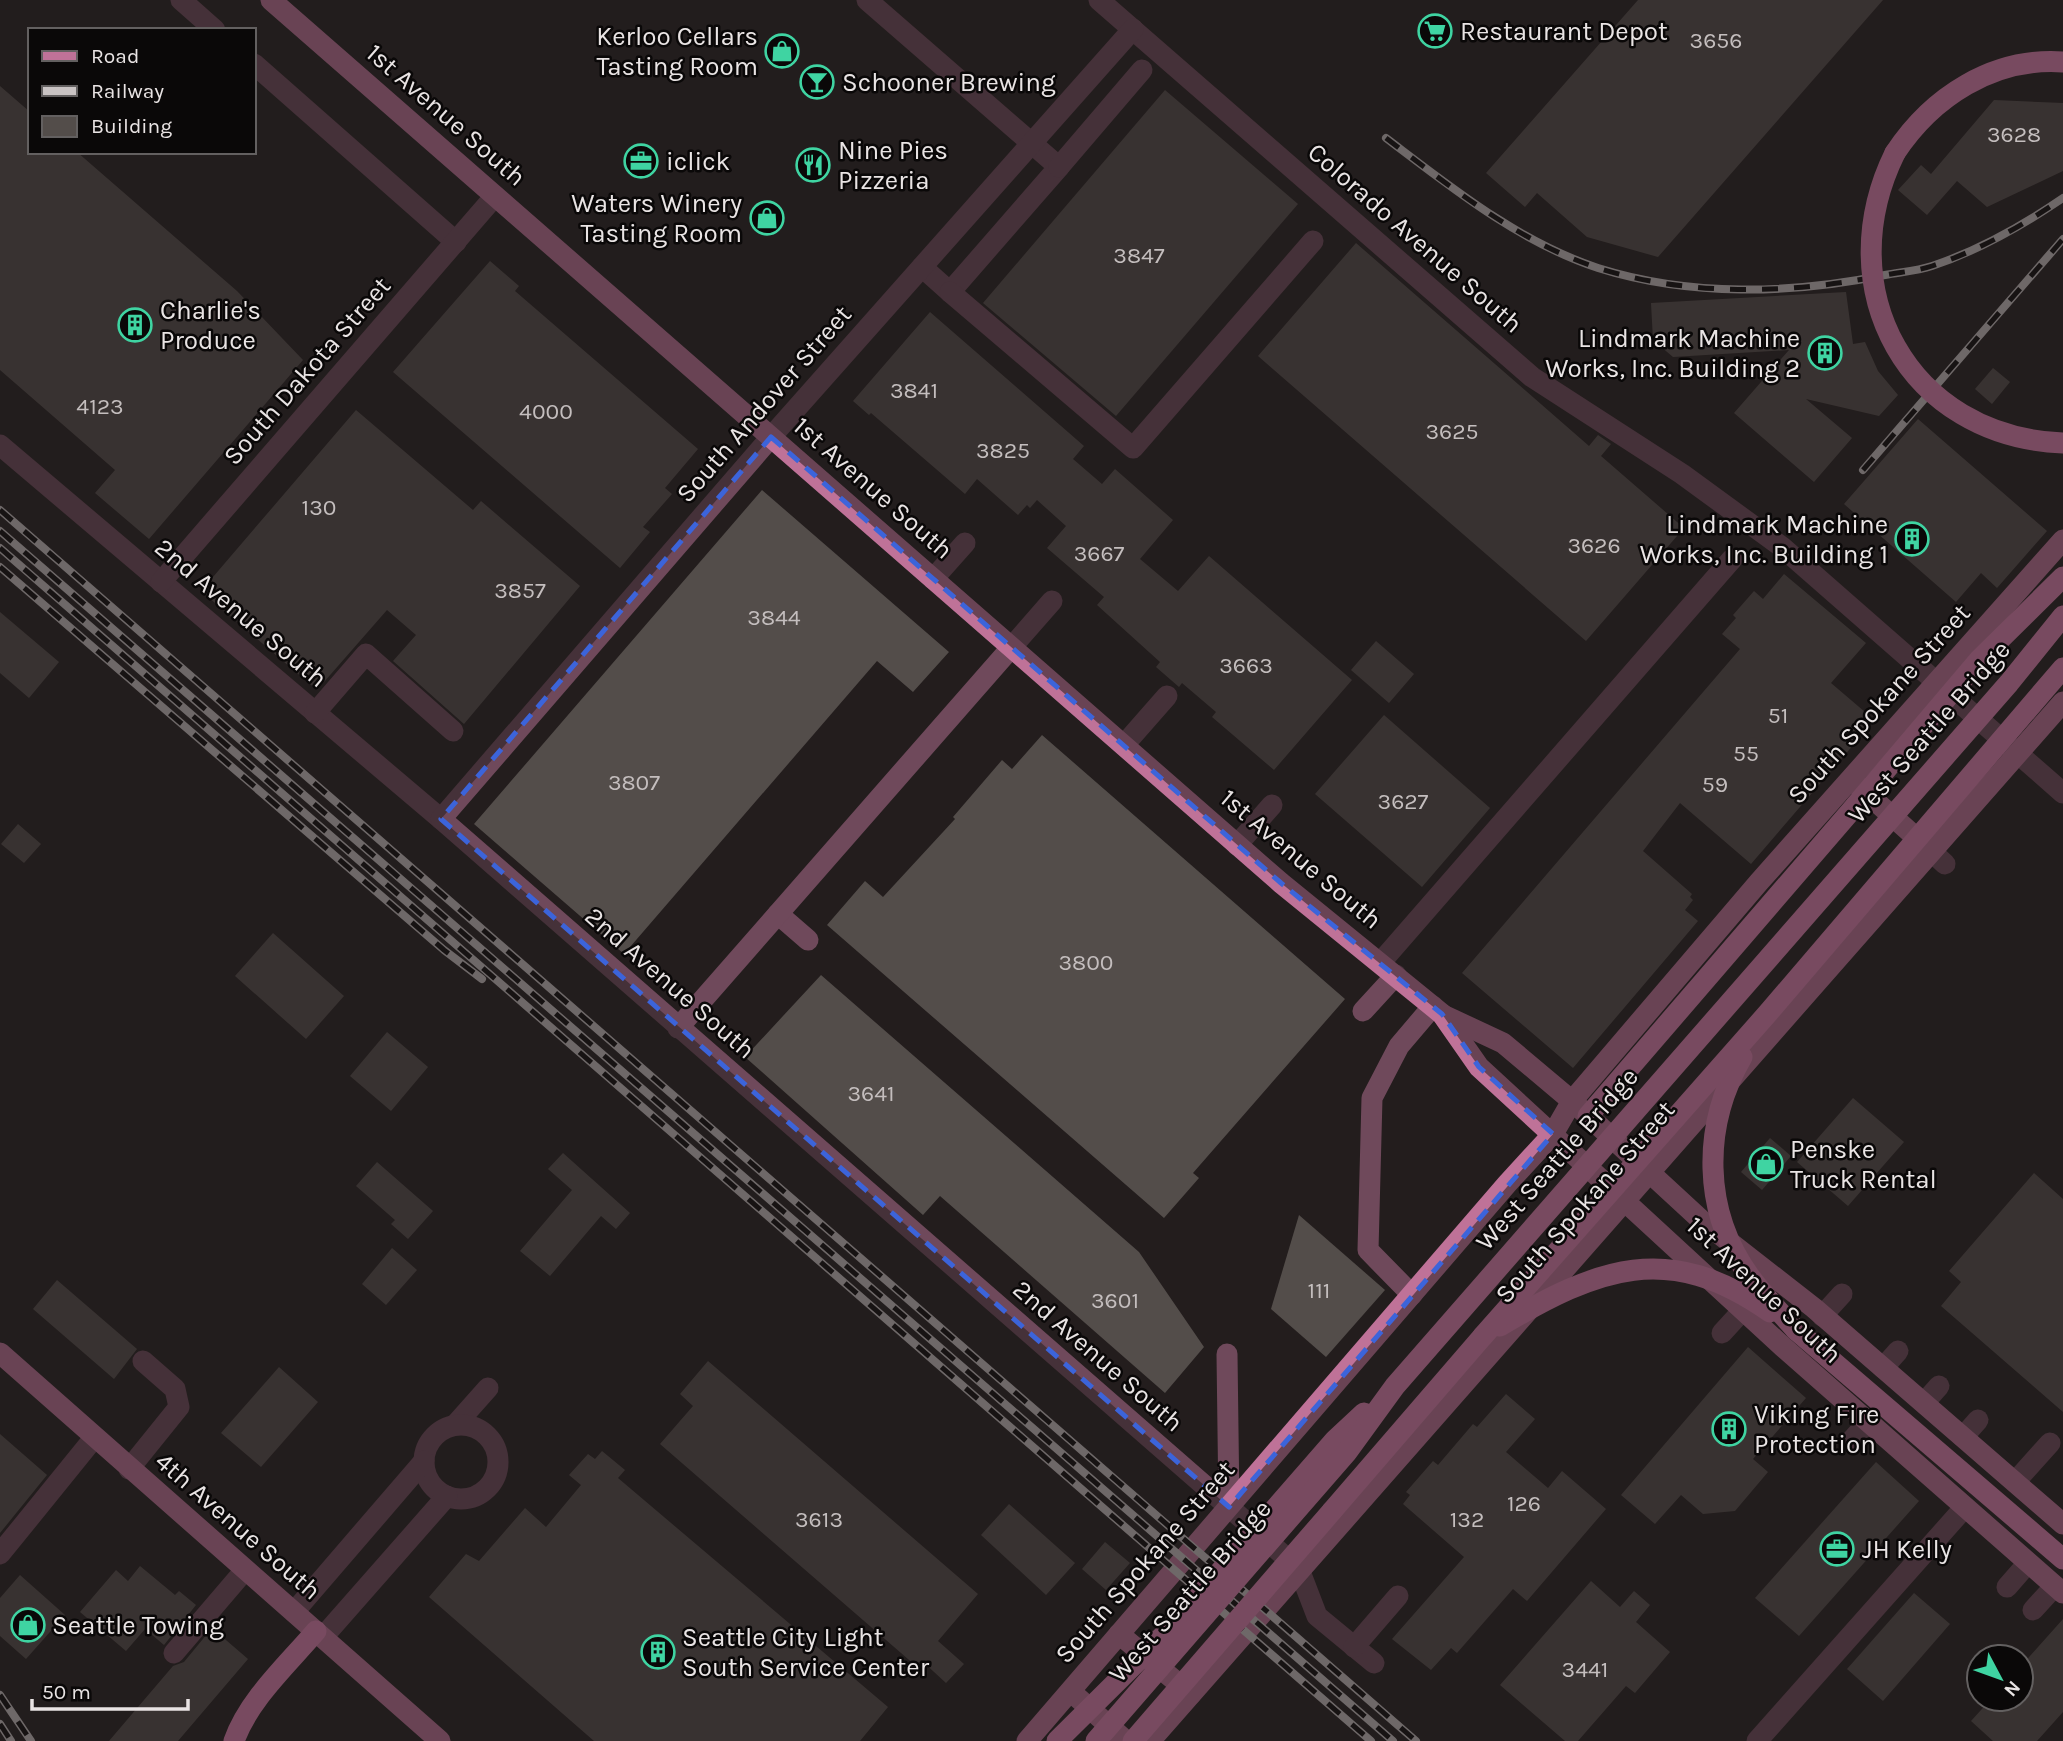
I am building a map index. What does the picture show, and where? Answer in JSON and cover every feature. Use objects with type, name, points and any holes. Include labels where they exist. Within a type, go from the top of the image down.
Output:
[{"type":"highway","points":[[2063,62],[2032,63],[1986,75],[1943,99],[1925,115],[1902,143],[1884,176],[1871,226],[1869,251],[1871,277],[1885,326],[1896,349],[1928,389],[1969,419],[1992,430],[2016,438],[2063,443]]},
{"type":"highway","points":[[1588,1116],[1979,660],[2063,577]]},
{"type":"highway","name":"West Seattle Bridge","points":[[1096,1741],[1347,1452],[1395,1386],[2000,694],[2063,616]]},
{"type":"highway","name":"West Seattle Bridge","points":[[1133,1741],[1483,1336],[1768,1013],[2063,668]]},
{"type":"highway","points":[[1768,1013],[1725,1087],[1712,1155],[1716,1197],[1737,1256],[1750,1277],[1796,1330]]},
{"type":"highway","points":[[1483,1336],[1587,1280],[1615,1272],[1651,1267],[1692,1274],[1727,1286],[1796,1330],[2063,1559]]},
{"type":"highway","points":[[1057,1741],[1172,1627],[1335,1440],[1395,1386]]},
{"type":"highway","points":[[234,1741],[251,1708],[319,1634]]},
{"type":"main road","name":"1st Avenue South","points":[[271,0],[1237,845],[1437,1010],[1479,1066],[1625,1198],[1743,1310],[2059,1590]]},
{"type":"main road","name":"South Spokane Street","points":[[1027,1741],[1553,1134],[1572,1101],[1850,779],[2063,540]]},
{"type":"main road","name":"South Spokane Street","points":[[1150,1741],[1648,1172],[1939,858],[2063,702]]},
{"type":"main road","points":[[1850,779],[1939,858]]},
{"type":"main road","name":"1st Avenue South","points":[[1437,1010],[1503,1043],[1572,1101],[1700,1219],[1822,1316],[2063,1524]]},
{"type":"main road","name":"South Spokane Street","points":[[1553,1134],[1588,1116]]},
{"type":"main road","name":"4th Avenue South","points":[[0,1353],[439,1741]]},
{"type":"main road","points":[[1119,1634],[1191,1694]]},
{"type":"main road","points":[[1070,1691],[1126,1741]]},
{"type":"street","points":[[181,0],[213,28]]},
{"type":"street","points":[[867,0],[1059,167]]},
{"type":"street","name":"Colorado Avenue South","points":[[1099,0],[1127,35],[1532,377],[1682,474],[1782,547],[2063,793]]},
{"type":"street","name":"South Andover Street","points":[[441,819],[771,437],[1127,35]]},
{"type":"street","points":[[256,66],[456,242]]},
{"type":"street","points":[[950,292],[1142,70]]},
{"type":"street","name":"South Dakota Street","points":[[161,582],[495,196]]},
{"type":"street","points":[[922,267],[1133,448],[1313,241]]},
{"type":"street","name":"2nd Avenue South","points":[[0,445],[441,819],[1299,1569]]},
{"type":"street","points":[[933,579],[965,543]]},
{"type":"street","points":[[1363,1012],[1388,968],[1732,559]]},
{"type":"street","points":[[678,1028],[1052,601]]},
{"type":"street","points":[[315,713],[366,654],[453,731]]},
{"type":"street","points":[[1124,745],[1167,696]]},
{"type":"street","points":[[1237,845],[1272,805]]},
{"type":"street","points":[[778,914],[808,940]]},
{"type":"street","points":[[1412,1295],[1368,1250],[1372,1098],[1399,1046],[1437,1010]]},
{"type":"street","points":[[1822,1316],[1842,1294]]},
{"type":"street","points":[[1722,1333],[1743,1310]]},
{"type":"street","points":[[1883,1368],[1898,1351]]},
{"type":"street","points":[[1227,1354],[1229,1507]]},
{"type":"street","points":[[129,1469],[179,1408],[175,1389],[143,1361]]},
{"type":"street","points":[[1924,1403],[1939,1386]]},
{"type":"street","points":[[456,1424],[488,1388]]},
{"type":"street","points":[[1963,1437],[1978,1420]]},
{"type":"street","points":[[1852,1440],[1868,1422]]},
{"type":"street","points":[[294,1612],[424,1461],[430,1441],[446,1427],[456,1424],[481,1430],[491,1439],[499,1463],[489,1487],[479,1495],[466,1499],[447,1496],[432,1485],[424,1461]]},
{"type":"street","points":[[0,1554],[94,1438]]},
{"type":"street","points":[[2015,1482],[2049,1443]]},
{"type":"street","points":[[319,1634],[447,1496]]},
{"type":"street","points":[[1757,1741],[1965,1507]]},
{"type":"street","points":[[2007,1587],[2028,1563]]},
{"type":"street","points":[[1299,1569],[1317,1616],[1374,1663]]},
{"type":"street","points":[[174,1653],[246,1570]]},
{"type":"street","points":[[2034,1610],[2059,1590]]},
{"type":"street","points":[[1354,1647],[1398,1596]]},
{"type":"highlighted area","points":[[771,437],[1281,883],[1442,1014],[1479,1067],[1553,1134],[1229,1507],[441,819]]},
{"type":"building","points":[[1638,0],[1883,0],[1658,257],[1587,237],[1537,193],[1525,207],[1486,173]]},
{"type":"building","name":"Charlie's Produce","points":[[0,86],[28,110],[28,154],[79,154],[237,291],[303,360],[149,539],[95,493],[115,470],[0,370]]},
{"type":"building","points":[[1165,90],[1298,204],[1116,416],[983,303]]},
{"type":"building","points":[[1994,100],[2063,103],[2063,171],[1987,207],[1957,181],[1927,215],[1898,190],[1921,165],[1931,174]]},
{"type":"building","points":[[1356,243],[1589,446],[1598,435],[1611,444],[1601,456],[1684,528],[1586,641],[1258,356]]},
{"type":"building","points":[[490,261],[519,286],[515,291],[698,449],[665,488],[672,494],[643,527],[650,532],[620,568],[393,372]]},
{"type":"building","name":"Lindmark Machine Works, Inc. Building 2","points":[[1846,292],[1853,344],[1865,342],[1878,371],[1898,395],[1879,416],[1806,399],[1852,438],[1814,482],[1734,413],[1789,350],[1673,357],[1653,340],[1651,303]]},
{"type":"building","points":[[930,312],[1084,446],[1073,459],[1102,484],[1115,469],[1173,520],[1140,559],[1178,591],[1209,556],[1352,680],[1274,770],[1212,717],[1216,712],[1182,683],[1179,687],[1156,667],[1160,662],[1097,605],[1104,597],[1047,548],[1066,526],[1037,500],[1030,508],[1027,505],[1018,515],[977,479],[965,494],[871,413],[869,415],[853,401]]},
{"type":"building","points":[[1993,368],[2010,382],[1992,404],[1975,389]]},
{"type":"building","points":[[356,410],[473,510],[481,501],[580,586],[464,724],[393,661],[416,635],[387,610],[317,690],[201,591]]},
{"type":"building","points":[[1918,419],[2047,531],[1997,588],[1981,573],[1956,602],[1844,504]]},
{"type":"building","points":[[762,490],[949,652],[913,692],[877,661],[624,954],[474,824]]},
{"type":"building","points":[[1784,574],[1866,643],[1831,683],[1872,718],[1864,727],[1867,729],[1751,864],[1680,803],[1643,851],[1692,894],[1690,897],[1693,900],[1685,910],[1698,921],[1573,1068],[1462,973],[1740,649],[1722,634],[1736,618],[1733,615],[1754,591],[1763,599]]},
{"type":"building","points":[[0,612],[59,662],[29,698],[0,673]]},
{"type":"building","points":[[1376,641],[1414,674],[1389,703],[1351,670]]},
{"type":"building","points":[[1384,715],[1490,808],[1422,887],[1315,794]]},
{"type":"building","points":[[1042,735],[1345,999],[1193,1173],[1199,1178],[1164,1218],[827,925],[865,881],[883,897],[955,819],[953,817],[1002,760],[1012,769]]},
{"type":"building","points":[[18,824],[41,844],[24,863],[1,844]]},
{"type":"building","points":[[273,933],[344,996],[306,1039],[235,976]]},
{"type":"building","points":[[821,975],[1139,1252],[1204,1347],[1165,1393],[940,1196],[923,1215],[745,1057]]},
{"type":"building","points":[[387,1032],[428,1067],[391,1111],[350,1076]]},
{"type":"building","points":[[1853,1098],[1904,1142],[1848,1206],[1797,1162]]},
{"type":"building","name":"Penske Truck Rental","points":[[1770,1138],[1791,1156],[1762,1190],[1741,1172]]},
{"type":"building","points":[[563,1153],[630,1213],[616,1229],[601,1216],[550,1276],[520,1251],[572,1190],[548,1169]]},
{"type":"building","points":[[377,1162],[433,1211],[408,1239],[391,1224],[395,1220],[356,1186]]},
{"type":"building","points":[[2034,1173],[2063,1199],[2063,1412],[1941,1306],[1961,1282],[1949,1271]]},
{"type":"building","points":[[1299,1215],[1385,1290],[1326,1357],[1271,1309]]},
{"type":"building","points":[[392,1248],[417,1270],[386,1305],[362,1284]]},
{"type":"building","points":[[57,1280],[137,1349],[114,1379],[33,1309]]},
{"type":"building","name":"Viking Fire Protection","points":[[1748,1347],[1806,1398],[1753,1459],[1768,1472],[1735,1511],[1703,1514],[1681,1495],[1655,1524],[1621,1495]]},
{"type":"building","points":[[708,1361],[978,1594],[938,1641],[964,1664],[946,1683],[921,1660],[916,1666],[660,1444],[693,1406],[680,1394]]},
{"type":"building","points":[[279,1367],[318,1402],[261,1467],[221,1433]]},
{"type":"building","points":[[1506,1394],[1535,1419],[1506,1452],[1548,1488],[1562,1471],[1606,1509],[1527,1601],[1513,1589],[1457,1653],[1451,1648],[1431,1670],[1392,1639],[1464,1557],[1403,1504],[1410,1495],[1406,1492],[1433,1461],[1438,1465],[1473,1424],[1477,1427]]},
{"type":"building","points":[[0,1434],[47,1475],[0,1533]]},
{"type":"building","name":"Seattle City Light South Service Center","points":[[602,1451],[625,1470],[618,1478],[888,1707],[860,1741],[594,1741],[429,1597],[466,1554],[479,1561],[525,1508],[546,1527],[581,1485],[569,1475],[588,1454],[595,1459]]},
{"type":"building","name":"JH Kelly","points":[[1876,1462],[1919,1501],[1799,1636],[1755,1598]]},
{"type":"building","points":[[1009,1504],[1075,1563],[1046,1595],[981,1535]]},
{"type":"building","points":[[1105,1542],[1130,1563],[1106,1590],[1082,1569]]},
{"type":"building","points":[[140,1566],[175,1595],[179,1591],[196,1605],[164,1645],[145,1629],[126,1651],[80,1612],[116,1570],[128,1581]]},
{"type":"building","name":"Seattle Towing","points":[[20,1575],[65,1615],[26,1659],[0,1636],[0,1598]]},
{"type":"building","points":[[1591,1581],[1620,1607],[1634,1591],[1650,1605],[1636,1622],[1670,1652],[1635,1693],[1626,1686],[1578,1741],[1565,1741],[1500,1685]]},
{"type":"building","points":[[1914,1593],[1950,1624],[1883,1701],[1847,1669]]},
{"type":"building","points":[[2063,1619],[2063,1712],[2037,1741],[1993,1741],[1971,1721],[1978,1713],[2035,1713],[2035,1650]]},
{"type":"building","points":[[212,1628],[248,1659],[178,1741],[109,1741],[173,1666],[184,1662]]},
{"type":"railway","points":[[1386,138],[1487,212],[1541,244],[1598,268],[1669,284],[1705,288],[1741,290],[1814,286],[1926,268],[1967,253],[2063,198]]},
{"type":"railway","points":[[1863,470],[2063,239]]},
{"type":"railway","points":[[0,510],[1416,1741]]},
{"type":"railway","points":[[0,531],[1393,1741]]},
{"type":"railway","points":[[0,548],[1371,1741]]},
{"type":"railway","points":[[0,567],[444,950],[482,979]]},
{"type":"railway","points":[[0,1695],[31,1741]]},
{"type":"railway","points":[[0,1724],[11,1741]]},
{"type":"place","name":"Restaurant Depot","points":[[1435,31]]},
{"type":"place","name":"Kerloo Cellars Tasting Room","points":[[782,51]]},
{"type":"place","name":"Schooner Brewing","points":[[817,82]]},
{"type":"place","name":"iclick","points":[[641,161]]},
{"type":"place","name":"Nine Pies Pizzeria","points":[[813,165]]},
{"type":"place","name":"Waters Winery Tasting Room","points":[[767,218]]},
{"type":"place","name":"Charlie's Produce","points":[[135,325]]},
{"type":"place","name":"Lindmark Machine Works, Inc. Building 2","points":[[1825,353]]},
{"type":"place","name":"Lindmark Machine Works, Inc. Building 1","points":[[1912,539]]},
{"type":"place","name":"Penske Truck Rental","points":[[1766,1164]]},
{"type":"place","name":"Viking Fire Protection","points":[[1729,1429]]},
{"type":"place","name":"JH Kelly","points":[[1837,1549]]},
{"type":"place","name":"Seattle Towing","points":[[28,1625]]},
{"type":"place","name":"Seattle City Light South Service Center","points":[[658,1652]]}]
